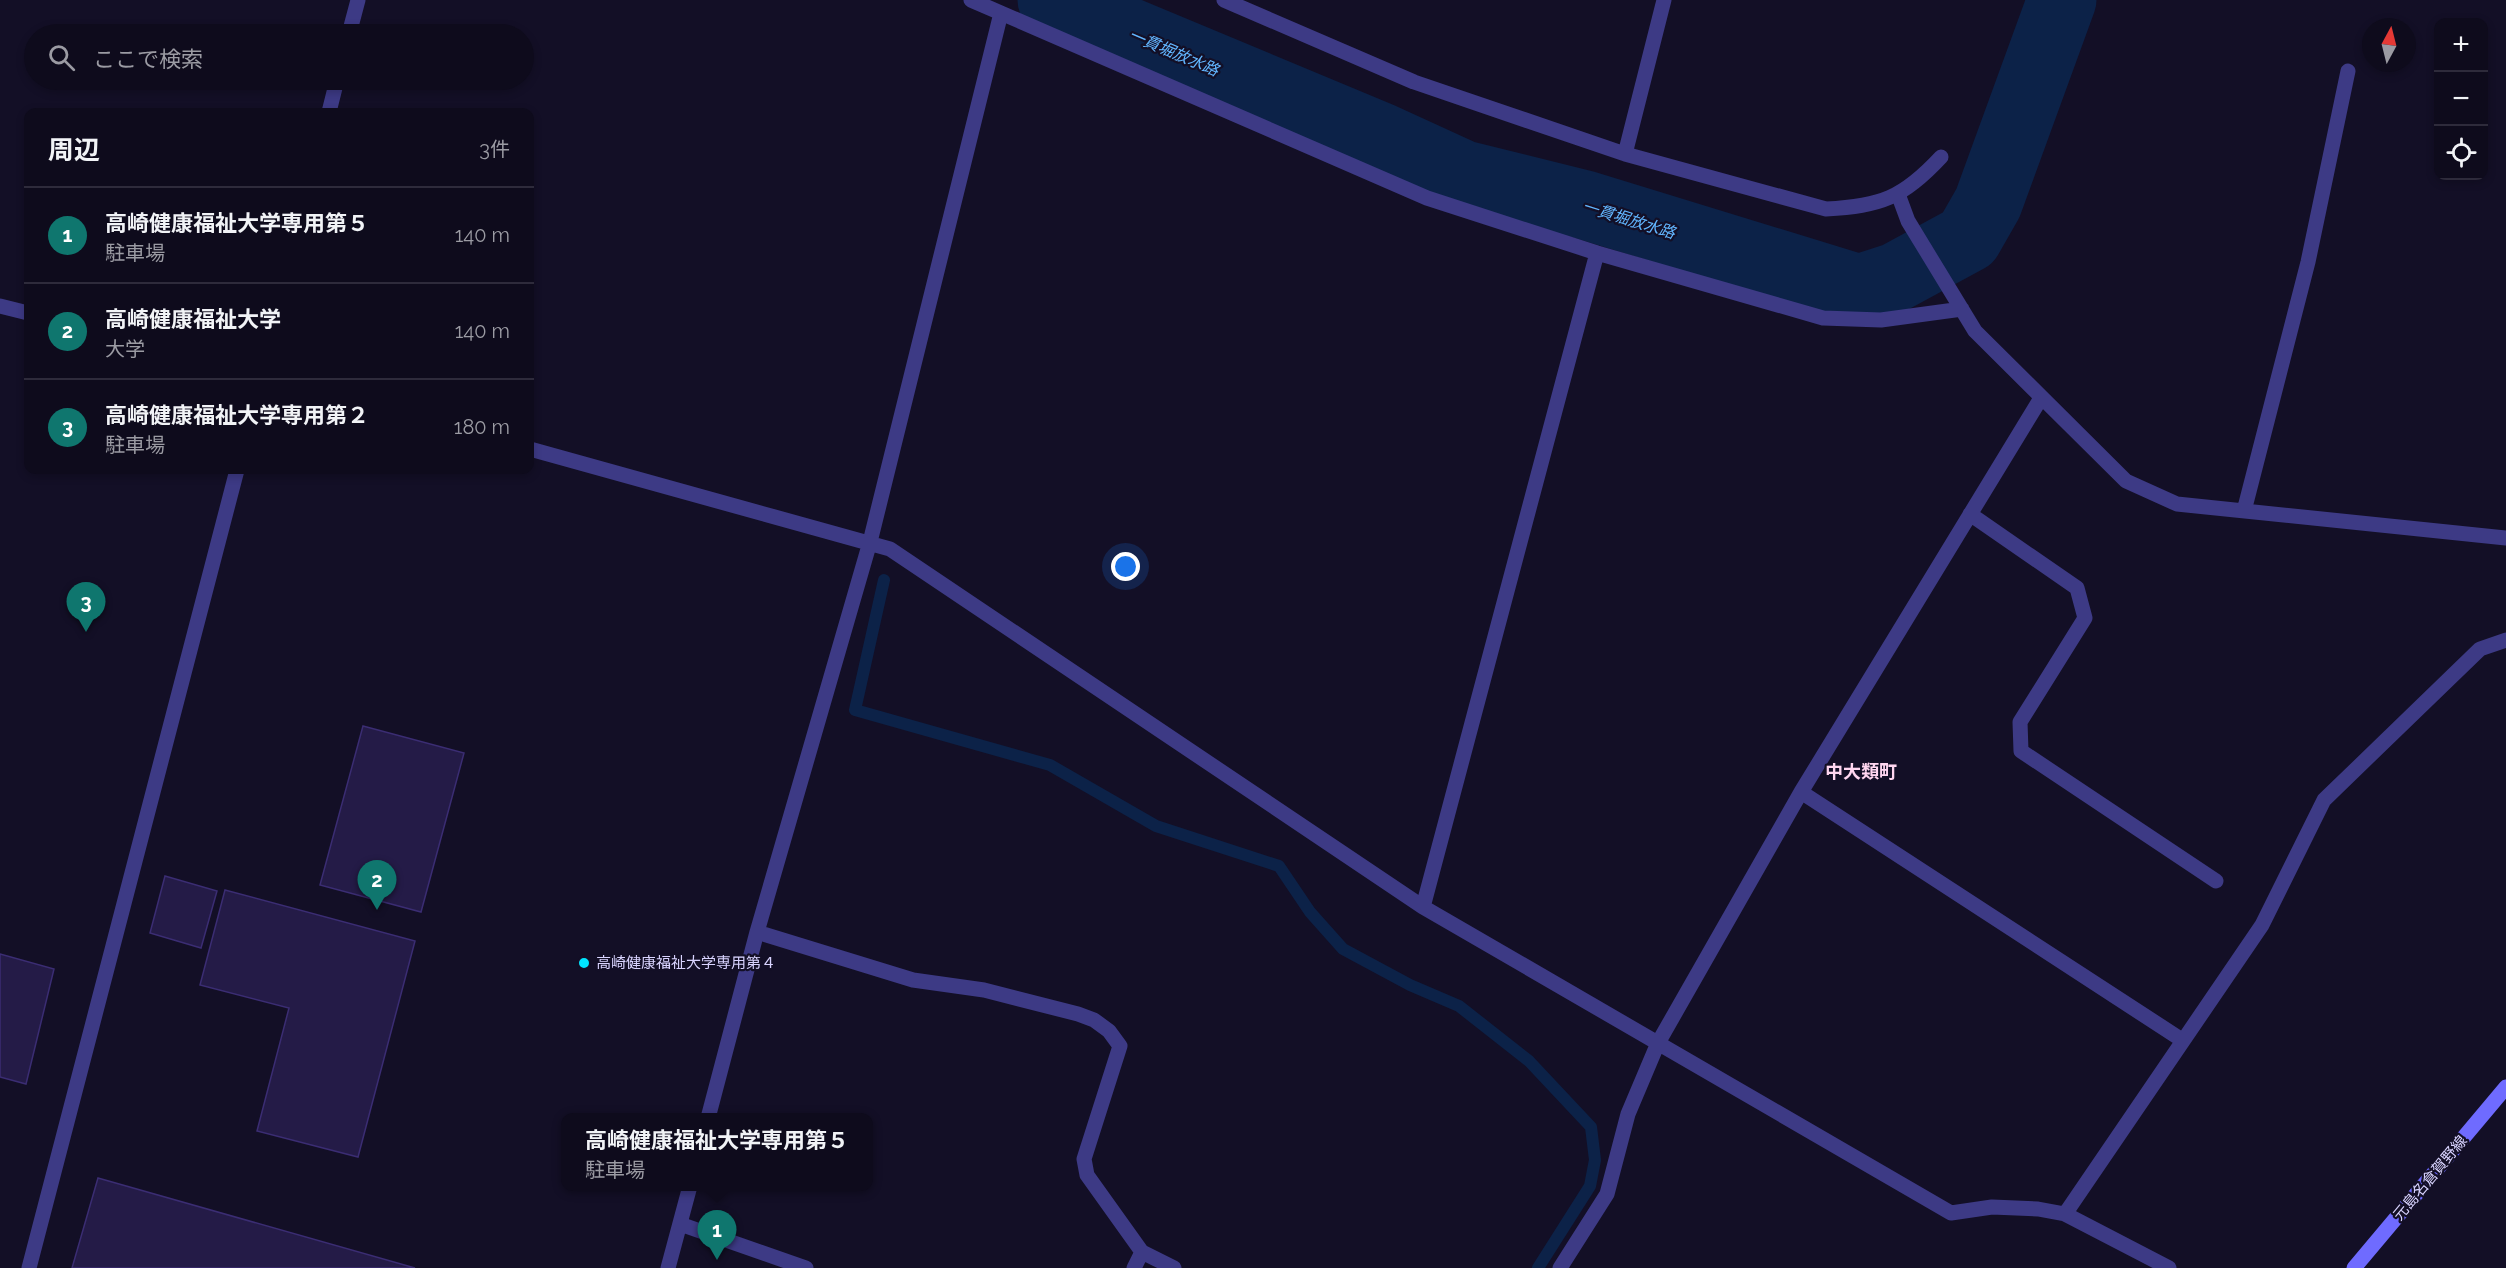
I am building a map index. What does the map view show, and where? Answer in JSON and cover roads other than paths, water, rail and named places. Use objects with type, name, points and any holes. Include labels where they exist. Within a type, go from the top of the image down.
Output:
[{"type":"main road","name":"元島名倉賀野線","points":[[2354,1268],[2506,1087]]},
{"type":"street","points":[[351,24],[357,0]]},
{"type":"street","points":[[971,0],[1427,198],[1597,254],[1823,318],[1881,320],[1962,309]]},
{"type":"street","points":[[1224,0],[1414,82],[1624,154],[1826,209],[1860,207],[1898,194],[1917,183],[1941,157]]},
{"type":"street","points":[[1624,154],[1664,0]]},
{"type":"street","points":[[709,1113],[757,932],[870,542],[1002,13]]},
{"type":"street","points":[[2244,511],[2308,262],[2348,71]]},
{"type":"street","points":[[330,108],[334,90]]},
{"type":"street","points":[[1898,194],[1908,221],[1975,331],[2126,480],[2177,504],[2506,538]]},
{"type":"street","points":[[1423,907],[1597,254]]},
{"type":"street","points":[[0,306],[24,312]]},
{"type":"street","points":[[1560,1268],[1607,1194],[1628,1114],[1659,1043],[1801,792],[2041,398]]},
{"type":"street","points":[[534,450],[890,549],[1423,907],[1951,1213],[1992,1207],[2038,1209],[2065,1214],[2169,1268]]},
{"type":"street","points":[[29,1268],[236,474]]},
{"type":"street","points":[[1970,514],[2077,588],[2085,618],[2020,722],[2020,751],[2216,880]]},
{"type":"street","points":[[2065,1214],[2262,925],[2324,800],[2480,649],[2506,640]]},
{"type":"street","points":[[1801,792],[2182,1040]]},
{"type":"street","points":[[757,932],[913,980],[984,990],[1078,1014],[1094,1020],[1109,1031],[1120,1046],[1084,1159],[1087,1175],[1142,1252],[1174,1268]]},
{"type":"street","points":[[668,1268],[689,1191]]},
{"type":"street","points":[[680,1224],[806,1268]]},
{"type":"street","points":[[1134,1268],[1142,1252]]},
{"type":"waterway","name":"一貫堀放水路","points":[[1052,0],[1381,137],[1464,175],[1585,205],[1859,289],[1896,277],[1968,238],[1988,203],[2062,0]]},
{"type":"waterway","points":[[884,580],[855,710],[1050,765],[1156,826],[1279,866],[1310,912],[1343,949],[1410,985],[1459,1006],[1529,1061],[1591,1127],[1595,1160],[1590,1186],[1538,1268]]},
{"type":"place","name":"高崎健康福祉大学専用第２","points":[[86,632]]},
{"type":"place","name":"高崎健康福祉大学","points":[[377,910]]},
{"type":"place","name":"高崎健康福祉大学専用第４","points":[[584,963]]},
{"type":"place","name":"高崎健康福祉大学専用第５","points":[[717,1260]]},
{"type":"district","name":"中大類町","points":[[1861,772]]}]
